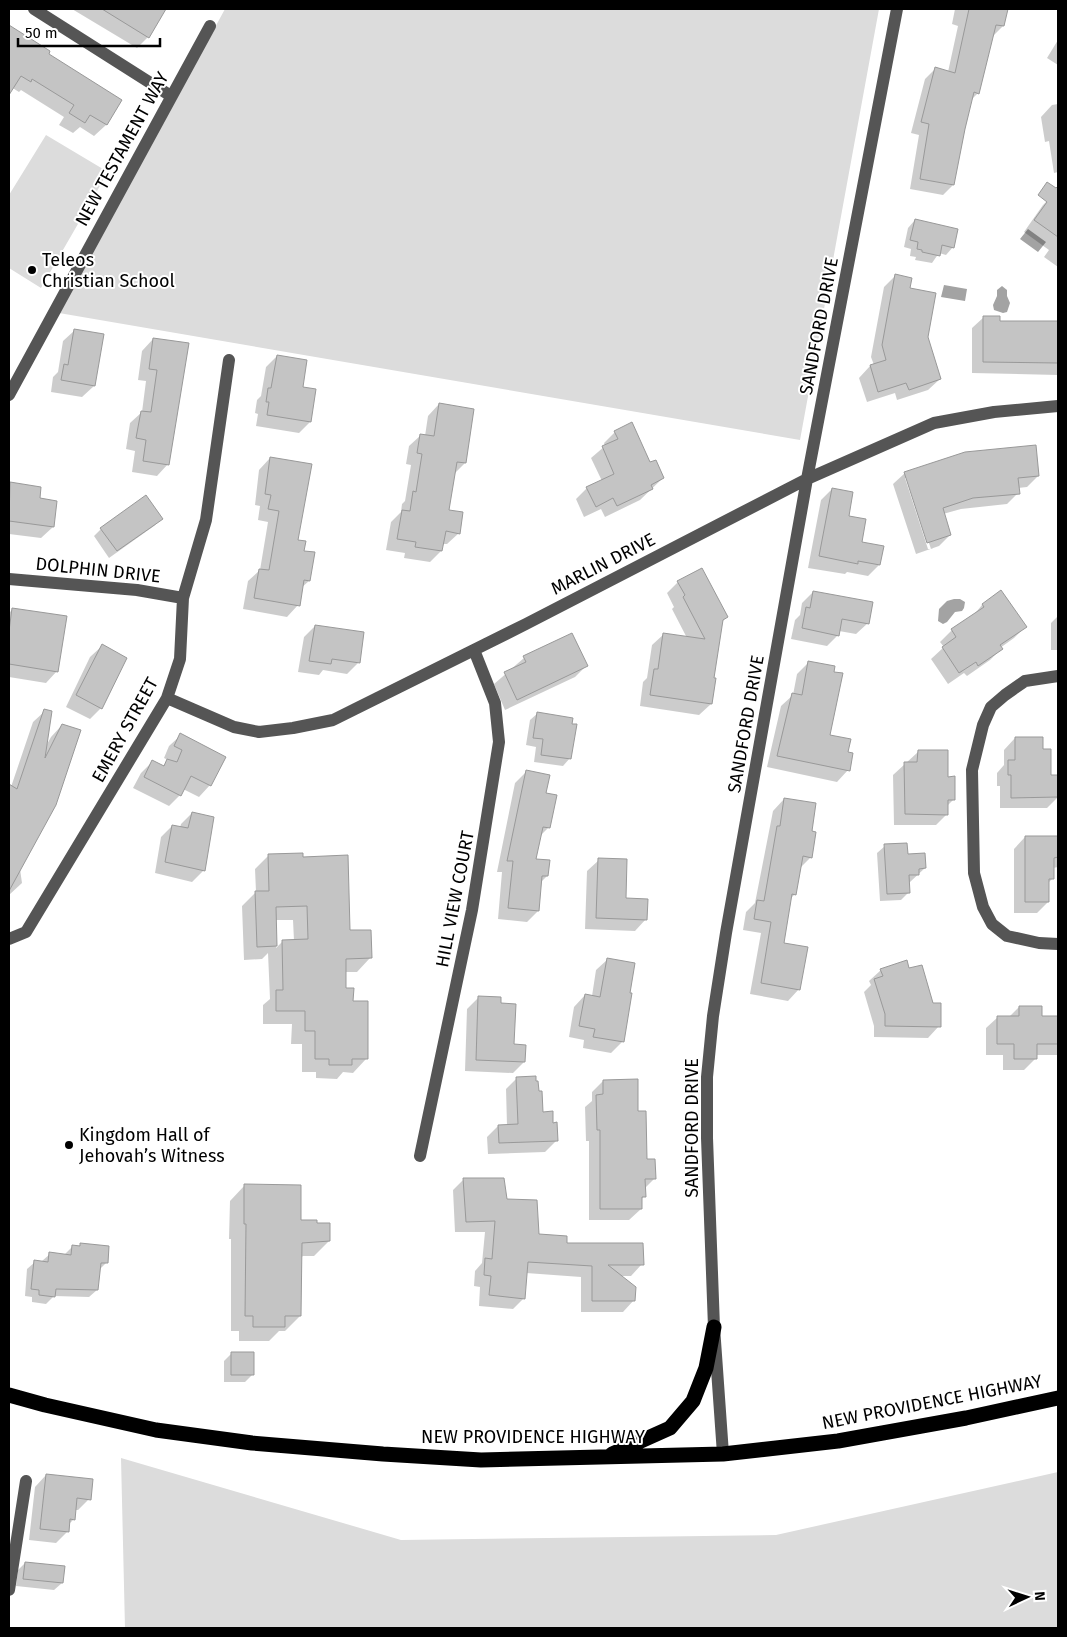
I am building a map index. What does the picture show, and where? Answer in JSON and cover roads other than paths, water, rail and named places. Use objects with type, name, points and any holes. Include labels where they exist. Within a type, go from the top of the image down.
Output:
[{"type":"highway","points":[[604,1458],[670,1428],[688,1408],[693,1401],[706,1368],[714,1327]]},
{"type":"highway","name":"NEW PROVIDENCE HIGHWAY","points":[[9,1395],[46,1406],[156,1430],[252,1443],[481,1460],[723,1454],[838,1441],[966,1418],[1058,1398]]},
{"type":"street","points":[[34,9],[171,96]]},
{"type":"street","name":"SANDFORD DRIVE","points":[[723,1454],[714,1327],[707,1120],[707,1077],[713,1016],[726,933],[807,479],[897,9]]},
{"type":"street","name":"NEW TESTAMENT WAY","points":[[9,395],[210,26]]},
{"type":"street","name":"EMERY STREET","points":[[9,939],[26,932],[167,698],[180,659],[183,598],[206,520],[230,360]]},
{"type":"street","name":"MARLIN DRIVE","points":[[167,698],[234,726],[259,732],[293,728],[332,720],[474,650],[807,479],[934,423],[994,412],[1058,406]]},
{"type":"street","name":"DOLPHIN DRIVE","points":[[9,579],[136,590],[183,598]]},
{"type":"street","name":"HILL VIEW COURT","points":[[420,1156],[472,910],[499,742],[495,703],[474,650]]},
{"type":"street","points":[[1058,676],[1026,682],[1005,695],[991,707],[983,725],[972,770],[974,873],[983,907],[992,924],[1007,936],[1039,943],[1058,944]]},
{"type":"street","points":[[9,1590],[26,1481]]},
{"type":"place","name":"Teleos Christian School","points":[[32,270]]},
{"type":"place","name":"Kingdom Hall of Jehovah’s Witness","points":[[69,1145]]}]
